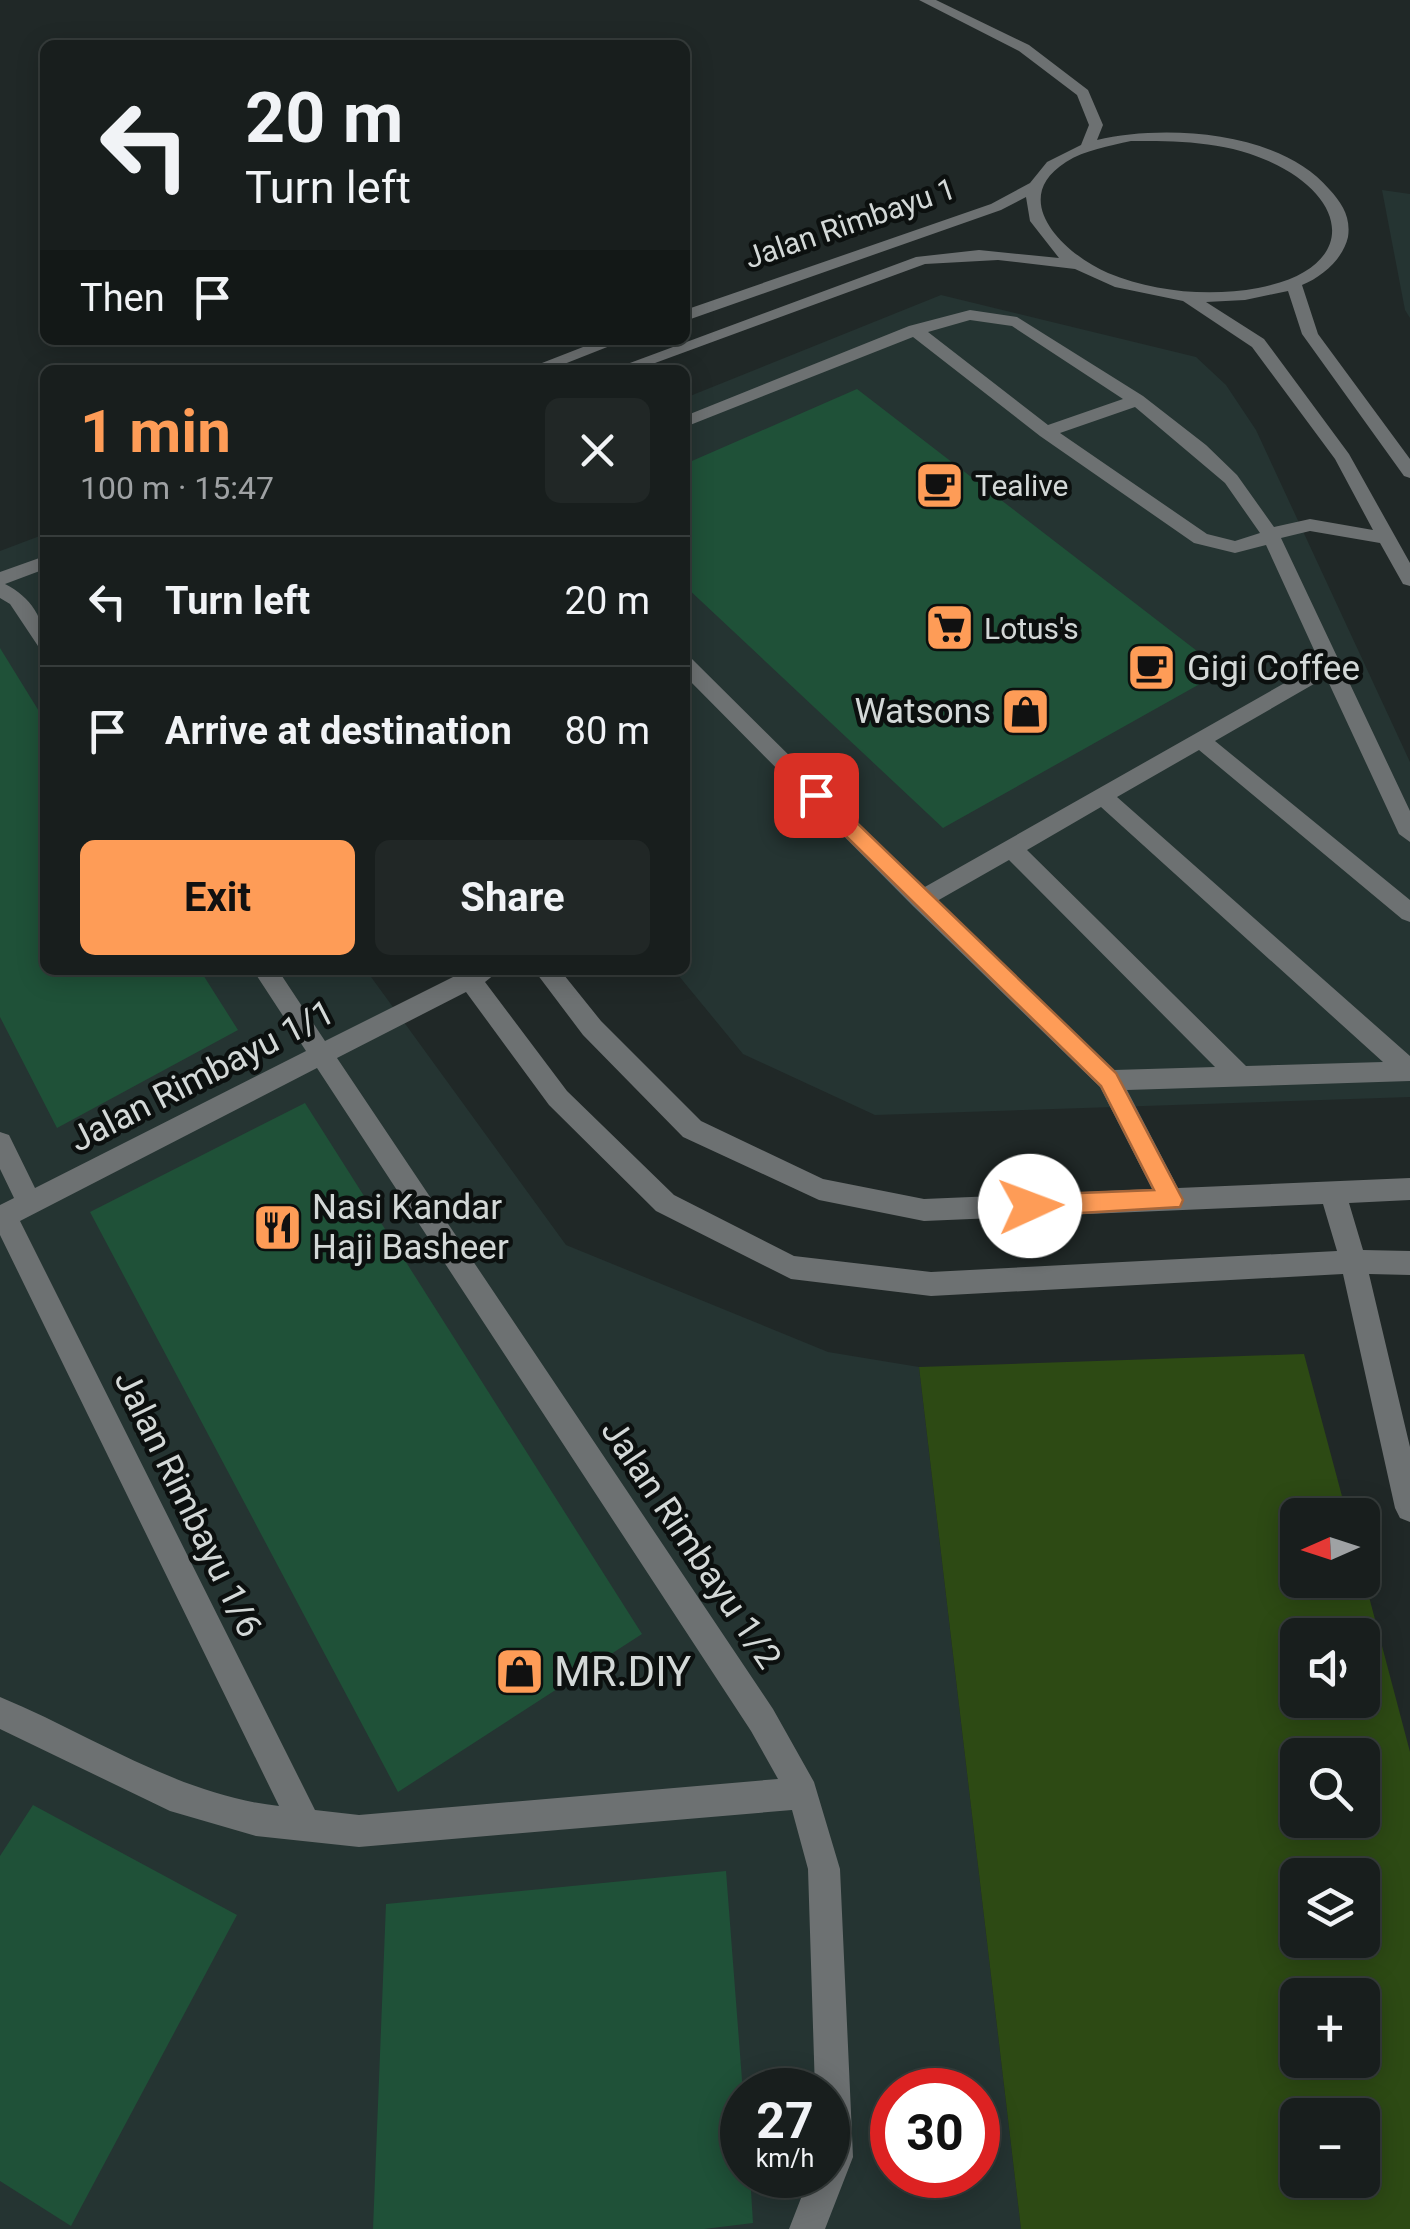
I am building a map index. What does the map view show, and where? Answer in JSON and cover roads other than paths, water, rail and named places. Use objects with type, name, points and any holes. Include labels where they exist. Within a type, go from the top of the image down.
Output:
[{"type":"street","points":[[926,0],[1024,48],[1083,93],[1096,125],[1086,147]]},
{"type":"street","points":[[1034,187],[1032,214],[1049,242],[1082,267],[1130,286],[1186,296],[1262,294],[1294,285],[1328,263],[1337,254],[1344,236],[1342,216],[1330,196],[1284,162],[1217,141],[1130,138],[1086,147]]},
{"type":"street","name":"Jalan Rimbayu 1","points":[[690,314],[996,207],[1034,187],[1053,164],[1086,147]]},
{"type":"street","name":"Jalan Rimbayu 1","points":[[690,345],[922,260],[972,252],[1026,255],[1082,267]]},
{"type":"street","points":[[1294,285],[1310,334],[1410,472]]},
{"type":"street","points":[[1186,296],[1258,343],[1344,458],[1410,580]]},
{"type":"street","points":[[690,420],[916,330],[970,315],[1017,322],[1136,400],[1200,449],[1231,479],[1270,534],[1410,834]]},
{"type":"street","points":[[916,330],[1046,432],[1201,539],[1236,547],[1253,544],[1288,528],[1324,525],[1387,538]]},
{"type":"street","points":[[547,365],[603,345]]},
{"type":"street","name":"Jalan Rimbayu 1","points":[[634,365],[689,345]]},
{"type":"street","points":[[1046,432],[1136,400]]},
{"type":"street","points":[[0,579],[40,564]]},
{"type":"street","points":[[0,589],[16,599],[40,635]]},
{"type":"street","points":[[921,900],[1333,664]]},
{"type":"street","points":[[690,669],[1108,1080],[1172,1200]]},
{"type":"street","points":[[1200,740],[1410,913]]},
{"type":"street","points":[[1102,796],[1410,1071]]},
{"type":"street","points":[[1011,848],[1239,1075]]},
{"type":"street","name":"Jalan Rimbayu 1/2","points":[[268,975],[762,1720],[803,1793],[824,1869],[835,2157],[806,2229]]},
{"type":"street","name":"Jalan Rimbayu 1/1","points":[[11,1212],[470,975]]},
{"type":"street","points":[[475,975],[558,1098],[665,1203],[791,1267],[930,1284],[1353,1262],[1410,1264]]},
{"type":"street","points":[[550,975],[592,1028],[692,1129],[819,1189],[924,1210],[1410,1189]]},
{"type":"street","points":[[1108,1080],[1410,1071]]},
{"type":"street","name":"Jalan Rimbayu 1/6","points":[[0,1142],[11,1212],[305,1825]]},
{"type":"street","points":[[1332,1194],[1399,1423],[1410,1508]]},
{"type":"street","points":[[0,1713],[170,1795],[256,1820],[359,1831],[803,1793]]},
{"type":"place","name":"Tealive","points":[[940,485]]},
{"type":"place","name":"Lotus's","points":[[949,628]]},
{"type":"place","name":"Gigi Coffee","points":[[1152,668]]},
{"type":"place","name":"Watsons","points":[[1026,711]]},
{"type":"place","name":"Nasi Kandar Haji Basheer","points":[[277,1227]]},
{"type":"place","name":"MR.DIY","points":[[519,1671]]}]
